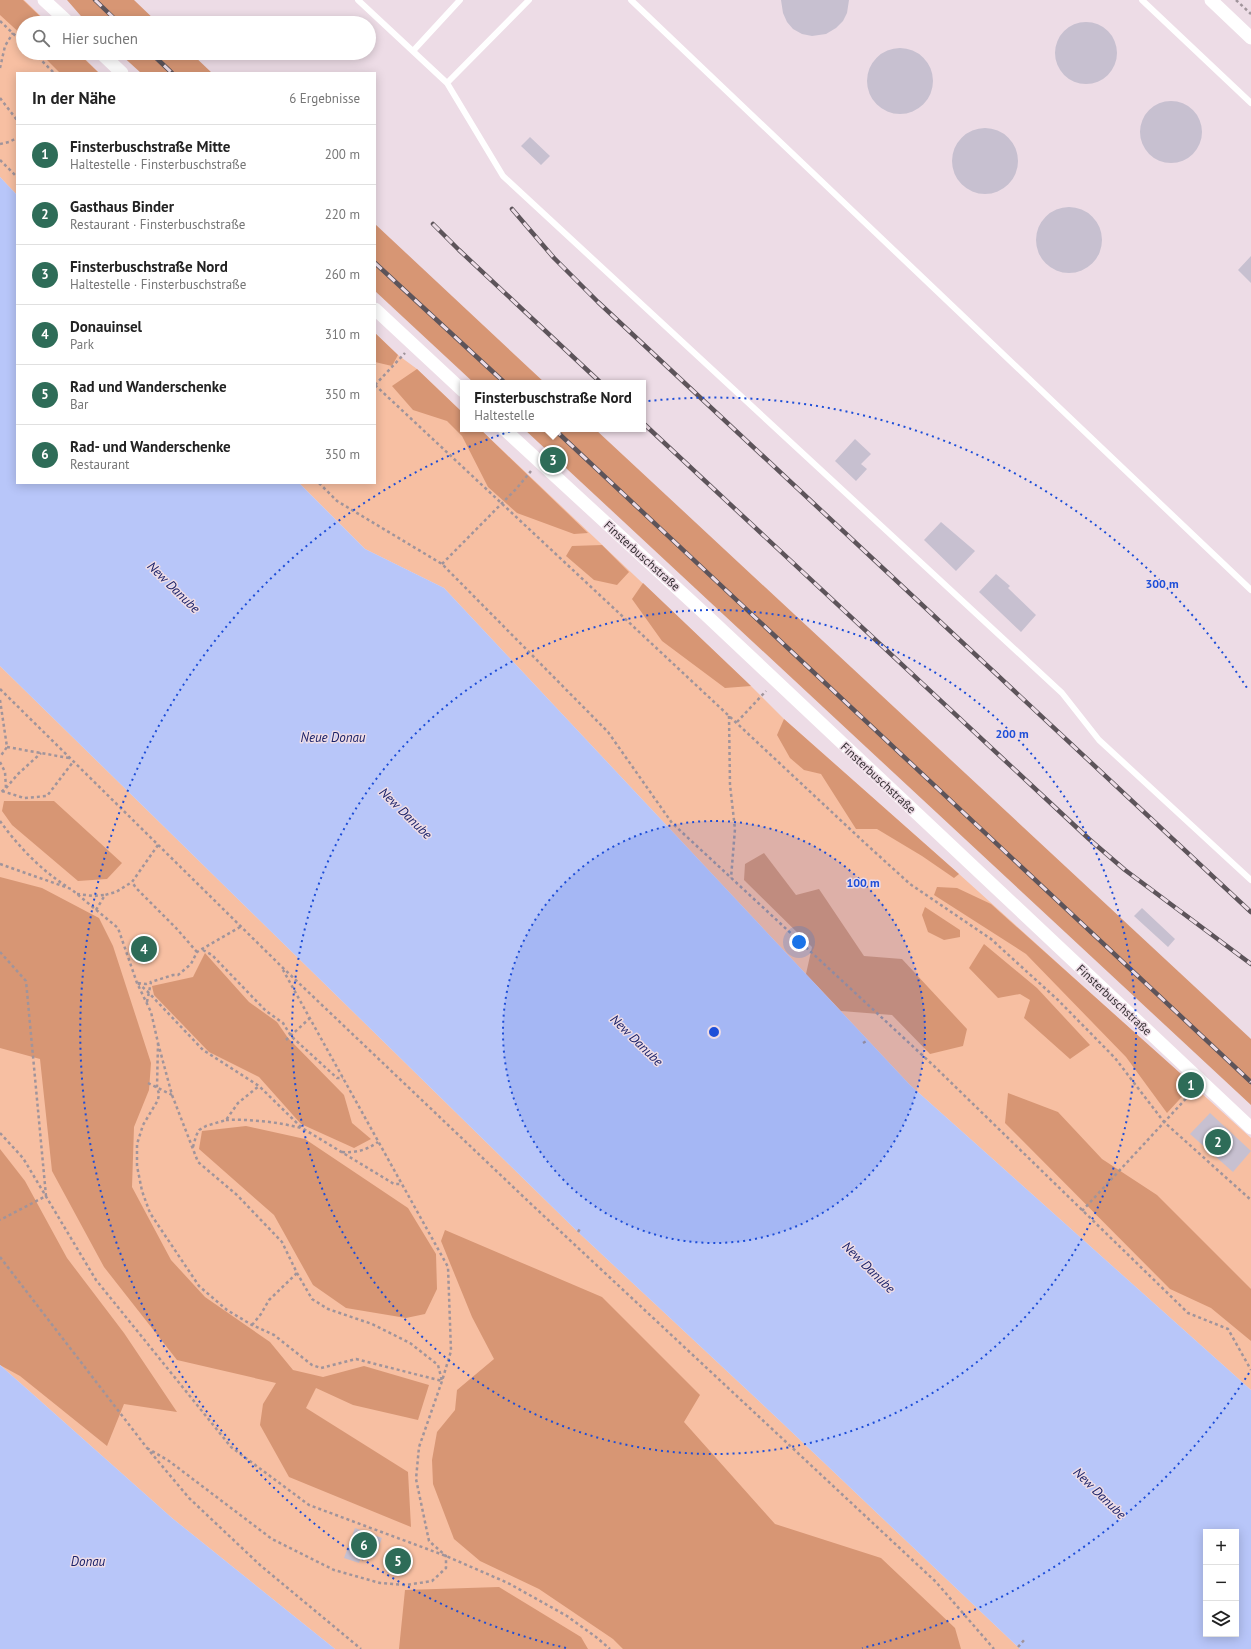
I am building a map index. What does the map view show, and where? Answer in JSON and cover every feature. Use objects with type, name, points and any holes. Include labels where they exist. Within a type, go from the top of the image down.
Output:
[{"type":"street","points":[[44,0],[61,16]]},
{"type":"street","points":[[1211,0],[1251,38]]},
{"type":"street","points":[[108,60],[121,72]]},
{"type":"street","points":[[376,310],[460,388]]},
{"type":"street","name":"Finsterbuschstraße","points":[[507,432],[705,614],[1251,1128]]},
{"type":"lane","points":[[358,0],[375,16]]},
{"type":"lane","points":[[413,51],[460,0]]},
{"type":"lane","points":[[447,83],[529,0]]},
{"type":"lane","points":[[630,0],[1251,590]]},
{"type":"lane","points":[[1142,0],[1251,103]]},
{"type":"lane","points":[[376,17],[447,83],[503,176],[1062,693],[1099,740],[1251,880]]},
{"type":"path","points":[[1236,0],[1251,14]]},
{"type":"path","points":[[0,21],[16,36]]},
{"type":"path","points":[[0,68],[5,46],[13,33]]},
{"type":"path","points":[[41,60],[53,72]]},
{"type":"path","points":[[0,98],[16,119]]},
{"type":"path","points":[[0,144],[16,138]]},
{"type":"path","points":[[0,160],[16,176]]},
{"type":"path","points":[[376,384],[413,344]]},
{"type":"path","points":[[376,386],[737,722],[860,839],[910,884],[991,939],[1058,1000],[1115,1058],[1164,1122],[1251,1200]]},
{"type":"path","points":[[442,564],[502,504],[532,470]]},
{"type":"path","points":[[320,484],[337,501],[442,564],[608,732],[672,823],[934,1066],[1188,1313],[1228,1329],[1251,1370]]},
{"type":"path","points":[[0,689],[282,968],[530,1203],[936,1582],[994,1649]]},
{"type":"path","points":[[737,722],[766,691]]},
{"type":"path","points":[[0,700],[7,747],[0,757]]},
{"type":"path","points":[[729,715],[730,786],[735,829],[731,878]]},
{"type":"path","points":[[7,747],[69,758]]},
{"type":"path","points":[[1,792],[18,774],[42,753]]},
{"type":"path","points":[[0,762],[5,772],[6,788]]},
{"type":"path","points":[[1,792],[24,798],[47,796],[73,762]]},
{"type":"path","points":[[0,821],[23,848],[53,878],[71,889],[118,928],[138,983],[151,1012],[172,1095],[198,1162],[237,1195],[282,1242],[312,1299],[328,1309],[372,1324],[410,1343],[438,1365],[442,1381]]},
{"type":"path","points":[[76,893],[94,896],[105,895],[116,892],[127,886],[132,882],[158,845]]},
{"type":"path","points":[[0,864],[71,889]]},
{"type":"path","points":[[132,882],[197,952]]},
{"type":"path","points":[[127,886],[136,888]]},
{"type":"path","points":[[96,910],[105,895]]},
{"type":"path","points":[[138,983],[146,984],[172,976],[178,976],[191,964],[197,952],[241,927]]},
{"type":"path","points":[[202,950],[212,956],[266,1011],[283,1023],[291,1036],[337,1078],[343,1078]]},
{"type":"path","points":[[0,952],[26,981],[46,1196]]},
{"type":"path","points":[[147,1448],[169,1461],[272,1539],[334,1570],[380,1583],[406,1585],[432,1581],[446,1568],[446,1556],[429,1541],[416,1479],[419,1447],[451,1351],[448,1267],[282,968]]},
{"type":"path","points":[[146,1002],[152,982]]},
{"type":"path","points":[[138,983],[203,1050],[259,1086],[302,1128],[394,1184],[402,1184]]},
{"type":"path","points":[[286,1040],[310,1018]]},
{"type":"path","points":[[863,1043],[868,1040]]},
{"type":"path","points":[[158,1043],[158,1100],[143,1125],[137,1144],[136,1166],[142,1191],[150,1213],[199,1286],[227,1310],[252,1325],[274,1334],[312,1365],[321,1368],[356,1359],[442,1381]]},
{"type":"path","points":[[148,1083],[172,1095]]},
{"type":"path","points":[[226,1120],[238,1103],[259,1086]]},
{"type":"path","points":[[1082,1211],[1195,1088]]},
{"type":"path","points":[[193,1148],[199,1130],[206,1126],[226,1120],[238,1119],[288,1124],[302,1128]]},
{"type":"path","points":[[0,1133],[23,1158],[96,1280],[231,1447],[310,1505],[446,1556],[508,1583],[560,1612],[596,1637],[610,1649]]},
{"type":"path","points":[[342,1152],[362,1151],[371,1148],[378,1142]]},
{"type":"path","points":[[0,1220],[46,1196]]},
{"type":"path","points":[[578,1232],[581,1227]]},
{"type":"path","points":[[0,1258],[147,1448],[189,1498],[260,1565],[361,1649]]},
{"type":"path","points":[[252,1325],[261,1314],[269,1300],[297,1273]]},
{"type":"path","points":[[1018,1647],[1025,1639]]},
{"type":"shaded area","points":[[0,0],[24,0],[41,16],[16,16],[16,60],[86,60],[98,72],[16,72],[16,194],[0,177]]},
{"type":"shaded area","points":[[0,0],[23,0],[40,16],[16,16],[16,30],[0,15]]},
{"type":"shaded area","points":[[67,0],[134,0],[151,16],[81,16]]},
{"type":"shaded area","points":[[47,60],[85,60],[98,72],[59,72]]},
{"type":"shaded area","points":[[127,60],[198,60],[211,72],[140,72]]},
{"type":"shaded area","points":[[376,225],[542,380],[471,380],[376,292]]},
{"type":"shaded area","points":[[376,334],[398,355],[417,369],[460,410],[460,432],[483,432],[784,719],[959,874],[1251,1138],[1251,1390],[910,1085],[444,588],[365,549],[300,484],[376,484]]},
{"type":"shaded area","points":[[376,334],[398,355],[392,366],[376,362]]},
{"type":"shaded area","points":[[417,369],[460,410],[460,432],[483,432],[588,533],[574,534],[517,513],[488,487],[462,436],[447,421],[413,410],[392,386]]},
{"type":"shaded area","points":[[527,432],[598,432],[1251,1039],[1251,1105]]},
{"type":"shaded area","points":[[602,545],[629,572],[617,585],[594,580],[566,556],[572,546]]},
{"type":"shaded area","points":[[643,583],[751,686],[725,688],[662,641],[632,599]]},
{"type":"shaded area","points":[[0,666],[578,1232],[777,1418],[1020,1649],[335,1649],[172,1518],[0,1365]]},
{"type":"shaded area","points":[[784,719],[959,874],[954,878],[922,856],[877,829],[856,829],[821,774],[804,770],[790,758],[777,735]]},
{"type":"shaded area","points":[[4,801],[54,801],[122,863],[107,879],[78,881],[12,825],[2,811]]},
{"type":"shaded area","points":[[764,853],[796,895],[819,889],[864,956],[902,959],[967,1029],[963,1046],[930,1054],[892,1015],[841,1011],[806,974],[812,947],[744,880],[745,864]]},
{"type":"shaded area","points":[[0,877],[42,888],[99,918],[113,946],[151,1063],[149,1090],[134,1127],[132,1187],[171,1260],[205,1297],[270,1342],[293,1370],[323,1377],[364,1366],[429,1385],[418,1420],[353,1405],[316,1388],[306,1408],[408,1472],[411,1527],[289,1477],[260,1425],[263,1404],[276,1383],[177,1360],[104,1267],[52,1171],[40,1059],[0,1048]]},
{"type":"shaded area","points":[[937,887],[957,888],[991,904],[1189,1081],[1190,1088],[1167,1113],[1126,1057],[1026,954],[934,895]]},
{"type":"shaded area","points":[[925,907],[960,930],[960,937],[944,940],[928,932],[922,915]]},
{"type":"shaded area","points":[[984,944],[1037,988],[1090,1045],[1070,1059],[1024,1018],[1030,1000],[1020,994],[998,998],[969,968]]},
{"type":"shaded area","points":[[205,953],[249,1002],[277,1022],[288,1038],[344,1095],[352,1123],[371,1139],[354,1148],[301,1124],[259,1077],[209,1052],[154,995],[152,986],[193,977]]},
{"type":"shaded area","points":[[1008,1093],[1058,1112],[1102,1159],[1157,1195],[1251,1289],[1251,1341],[1211,1308],[1170,1289],[1005,1123]]},
{"type":"shaded area","points":[[246,1126],[305,1139],[408,1208],[436,1254],[437,1289],[425,1314],[406,1318],[346,1308],[313,1285],[274,1215],[199,1149],[202,1131]]},
{"type":"shaded area","points":[[0,1149],[25,1181],[67,1258],[124,1333],[177,1412],[124,1404],[107,1446],[20,1376],[0,1365]]},
{"type":"shaded area","points":[[445,1230],[602,1297],[700,1395],[684,1422],[775,1524],[881,1558],[955,1628],[961,1649],[623,1649],[613,1639],[539,1589],[480,1561],[454,1539],[433,1484],[432,1460],[437,1432],[455,1410],[457,1390],[494,1359],[472,1317],[441,1241]]},
{"type":"shaded area","points":[[499,1587],[581,1637],[588,1649],[399,1649],[405,1590]]},
{"type":"water","name":"Neue Donau","points":[[0,177],[16,194],[16,484],[300,484],[365,549],[444,588],[910,1085],[1251,1390],[1251,1649],[1020,1649],[777,1418],[578,1232],[0,666]]},
{"type":"water","name":"Donau","points":[[0,1365],[172,1518],[335,1649],[0,1649]]},
{"type":"building","points":[[781,0],[849,0],[847,13],[843,21],[836,28],[826,34],[812,36],[802,34],[793,29],[787,22],[783,13]]},
{"type":"building","points":[[1086,22],[1098,24],[1108,31],[1115,41],[1117,53],[1115,65],[1108,75],[1098,82],[1086,84],[1074,82],[1064,75],[1057,65],[1055,53],[1057,41],[1064,31],[1074,24]]},
{"type":"building","points":[[893,48],[907,48],[919,53],[928,62],[933,74],[931,94],[924,105],[907,114],[893,114],[881,109],[872,100],[867,88],[867,74],[872,62],[881,53]]},
{"type":"building","points":[[1171,101],[1183,103],[1193,110],[1200,120],[1202,132],[1200,144],[1193,154],[1183,161],[1171,163],[1159,161],[1149,154],[1142,144],[1140,132],[1142,120],[1149,110],[1159,103]]},
{"type":"building","points":[[985,128],[998,131],[1008,138],[1015,148],[1018,161],[1015,174],[1008,184],[998,191],[985,194],[972,191],[962,184],[955,174],[952,161],[955,148],[962,138],[972,131]]},
{"type":"building","points":[[530,137],[550,156],[541,165],[521,146]]},
{"type":"building","points":[[1063,207],[1075,207],[1082,209],[1093,216],[1100,227],[1102,240],[1100,253],[1093,264],[1082,271],[1075,273],[1063,273],[1056,271],[1045,264],[1038,253],[1036,246],[1036,234],[1038,227],[1045,216],[1056,209]]},
{"type":"building","points":[[1251,256],[1251,283],[1238,270]]},
{"type":"building","points":[[855,439],[871,454],[861,464],[867,469],[856,481],[835,461]]},
{"type":"building","points":[[941,522],[975,551],[956,571],[924,540]]},
{"type":"building","points":[[996,574],[1010,586],[1008,588],[1036,615],[1021,632],[979,592]]},
{"type":"building","points":[[1142,908],[1175,939],[1168,947],[1134,916]]},
{"type":"building","points":[[1210,1113],[1251,1151],[1233,1172],[1190,1134]]},
{"type":"building","points":[[355,1528],[382,1538],[375,1557],[363,1552],[359,1563],[344,1558]]},
{"type":"railway","points":[[95,0],[112,16]]},
{"type":"railway","points":[[158,60],[171,72]]},
{"type":"railway","points":[[512,209],[554,258],[598,302],[1251,912]]},
{"type":"railway","points":[[433,224],[598,380]]},
{"type":"railway","points":[[376,264],[502,380]]},
{"type":"railway","points":[[646,426],[1089,839],[1125,870],[1251,964]]},
{"type":"railway","points":[[557,432],[1251,1082]]},
{"type":"place","name":"Finsterbuschstraße Nord","points":[[553,460]]},
{"type":"place","name":"Donauinsel","points":[[144,949]]},
{"type":"place","name":"Finsterbuschstraße Mitte","points":[[1191,1085]]},
{"type":"place","name":"Gasthaus Binder","points":[[1218,1142]]},
{"type":"place","name":"Rad- und Wanderschenke","points":[[364,1545]]},
{"type":"place","name":"Rad und Wanderschenke","points":[[398,1561]]},
{"type":"water label","name":"New Danube","points":[[174,587]]},
{"type":"water label","name":"New Danube","points":[[406,813]]},
{"type":"water label","name":"New Danube","points":[[637,1040]]},
{"type":"water label","name":"New Danube","points":[[869,1267]]},
{"type":"water label","name":"New Danube","points":[[1100,1493]]}]
